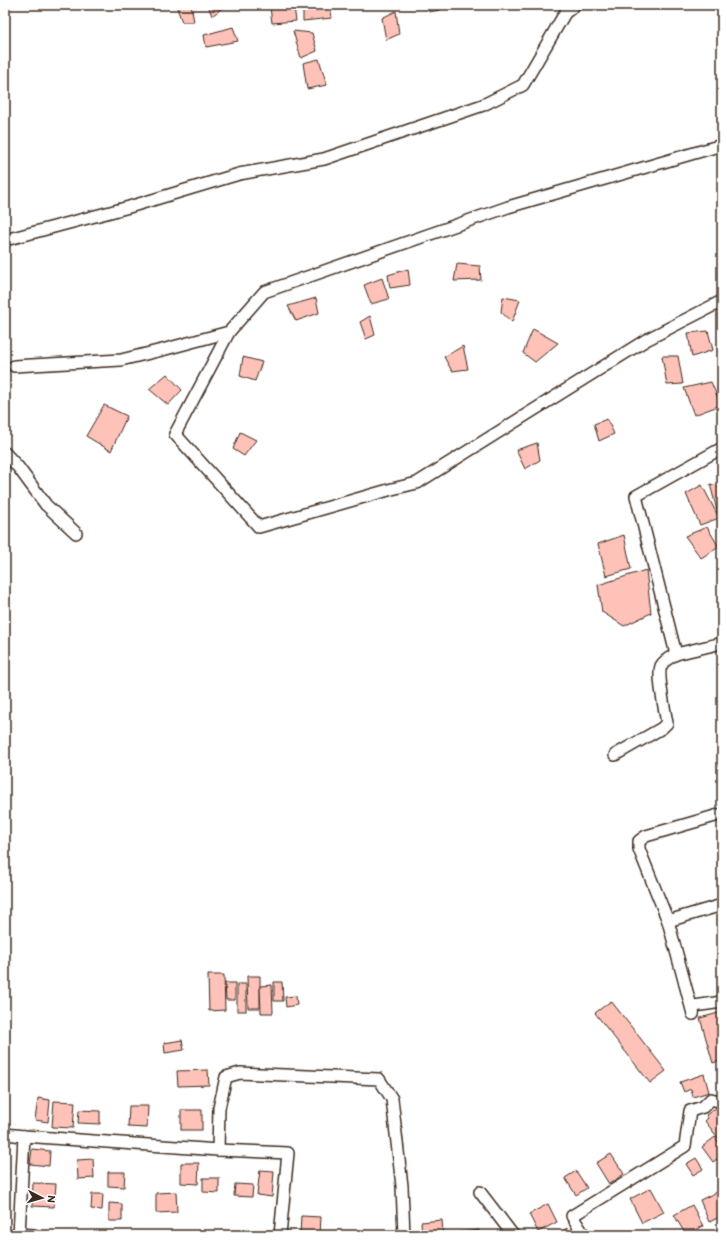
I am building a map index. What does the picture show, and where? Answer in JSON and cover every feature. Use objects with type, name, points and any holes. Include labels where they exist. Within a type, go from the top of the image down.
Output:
[{"type":"street","points":[[5,240],[129,207],[238,174],[324,159],[483,105],[523,85],[565,14],[575,5]]},
{"type":"street","points":[[722,145],[508,207],[264,292],[229,332],[175,434],[259,527],[418,483],[646,340],[722,301]]},
{"type":"street","points":[[14,366],[121,360],[229,332]]},
{"type":"street","points":[[676,654],[636,496],[722,448]]},
{"type":"street","points":[[5,453],[18,467],[46,505],[76,533]]},
{"type":"street","points":[[615,755],[662,728],[667,723],[660,675],[661,666],[665,661],[676,654],[722,643]]},
{"type":"street","points":[[722,814],[646,836],[638,841],[639,849],[668,921],[693,1014],[694,1006],[722,1002]]},
{"type":"street","points":[[668,921],[722,905]]},
{"type":"street","points":[[218,1150],[219,1108],[226,1077],[240,1072],[380,1080],[392,1099],[402,1186],[404,1235]]},
{"type":"street","points":[[584,1235],[572,1216],[685,1146],[690,1111],[703,1107],[711,1099],[722,1102]]},
{"type":"street","points":[[5,1134],[218,1150],[288,1153],[280,1235]]},
{"type":"street","points":[[24,1136],[18,1235],[34,1235]]},
{"type":"street","points":[[480,1192],[513,1235]]},
{"type":"building","points":[[176,5],[191,5],[194,22],[182,22]]},
{"type":"building","points":[[208,5],[226,5],[212,16]]},
{"type":"building","points":[[263,5],[263,7],[247,6]]},
{"type":"building","points":[[313,5],[330,5],[332,18],[303,21],[303,7]]},
{"type":"building","points":[[427,5],[439,5],[440,10],[429,12]]},
{"type":"building","points":[[270,7],[294,7],[296,21],[272,23]]},
{"type":"building","points":[[396,11],[399,34],[386,40],[382,18]]},
{"type":"building","points":[[233,27],[238,41],[206,47],[204,35]]},
{"type":"building","points":[[293,31],[312,33],[317,51],[301,58]]},
{"type":"building","points":[[319,59],[327,85],[307,89],[303,63]]},
{"type":"building","points":[[457,264],[480,266],[481,280],[454,281]]},
{"type":"building","points":[[408,269],[410,285],[390,288],[388,275]]},
{"type":"building","points":[[382,278],[389,299],[371,304],[364,285]]},
{"type":"building","points":[[503,297],[520,300],[512,322],[501,312]]},
{"type":"building","points":[[316,298],[319,313],[296,321],[288,306]]},
{"type":"building","points":[[370,316],[375,335],[366,339],[360,322]]},
{"type":"building","points":[[533,329],[558,343],[535,362],[523,353]]},
{"type":"building","points":[[708,331],[713,350],[692,357],[688,333]]},
{"type":"building","points":[[463,346],[468,369],[452,371],[444,357]]},
{"type":"building","points":[[662,356],[678,356],[683,384],[667,385]]},
{"type":"building","points":[[243,357],[262,362],[255,381],[240,376]]},
{"type":"building","points":[[167,374],[182,390],[168,405],[149,389]]},
{"type":"building","points":[[711,382],[721,405],[694,415],[684,388]]},
{"type":"building","points":[[104,405],[127,416],[111,451],[86,436]]},
{"type":"building","points":[[607,419],[614,434],[599,441],[594,424]]},
{"type":"building","points":[[240,432],[256,440],[244,456],[233,449]]},
{"type":"building","points":[[537,443],[540,460],[525,469],[516,450]]},
{"type":"building","points":[[710,484],[722,487],[722,516],[719,518]]},
{"type":"building","points":[[702,485],[719,518],[700,525],[686,494]]},
{"type":"building","points":[[707,527],[719,547],[701,558],[685,536]]},
{"type":"building","points":[[624,535],[631,569],[606,576],[598,544]]},
{"type":"building","points":[[646,570],[651,613],[624,626],[602,612],[598,585]]},
{"type":"building","points":[[208,975],[224,975],[225,1010],[209,1011]]},
{"type":"building","points":[[247,976],[260,976],[260,1008],[248,1008]]},
{"type":"building","points":[[274,982],[282,982],[283,1001],[274,1001]]},
{"type":"building","points":[[225,983],[235,983],[235,1000],[226,1000]]},
{"type":"building","points":[[237,984],[246,984],[246,1011],[237,1011]]},
{"type":"building","points":[[272,985],[273,1013],[261,1013],[260,986]]},
{"type":"building","points":[[296,996],[297,1005],[286,1007],[285,997]]},
{"type":"building","points":[[611,1001],[666,1071],[650,1083],[595,1013]]},
{"type":"building","points":[[722,1012],[722,1060],[713,1063],[700,1018]]},
{"type":"building","points":[[182,1040],[184,1050],[165,1053],[164,1043]]},
{"type":"building","points":[[208,1070],[209,1085],[178,1086],[177,1071]]},
{"type":"building","points":[[704,1074],[709,1092],[693,1097],[691,1089],[684,1092],[680,1082]]},
{"type":"building","points":[[38,1098],[50,1100],[48,1122],[35,1120]]},
{"type":"building","points":[[54,1101],[75,1102],[73,1128],[52,1127]]},
{"type":"building","points":[[129,1106],[148,1106],[147,1128],[128,1127]]},
{"type":"building","points":[[717,1107],[722,1114],[722,1139],[720,1136],[718,1138],[705,1121],[708,1118],[706,1115]]},
{"type":"building","points":[[79,1110],[100,1111],[100,1124],[78,1123]]},
{"type":"building","points":[[181,1110],[202,1110],[202,1130],[181,1130]]},
{"type":"building","points":[[715,1137],[722,1147],[721,1165],[717,1159],[713,1162],[702,1147]]},
{"type":"building","points":[[32,1149],[50,1151],[49,1166],[30,1164]]},
{"type":"building","points":[[611,1154],[624,1174],[609,1184],[596,1163]]},
{"type":"building","points":[[696,1158],[703,1169],[693,1175],[686,1164]]},
{"type":"building","points":[[93,1159],[94,1178],[78,1179],[77,1160]]},
{"type":"building","points":[[181,1163],[199,1163],[198,1184],[181,1183]]},
{"type":"building","points":[[260,1170],[274,1171],[272,1197],[257,1195]]},
{"type":"building","points":[[576,1171],[587,1188],[576,1195],[565,1178]]},
{"type":"building","points":[[108,1172],[125,1172],[124,1187],[108,1186]]},
{"type":"building","points":[[203,1178],[219,1178],[219,1193],[203,1192]]},
{"type":"building","points":[[33,1183],[56,1184],[54,1207],[32,1206]]},
{"type":"building","points":[[235,1184],[253,1185],[252,1197],[234,1196]]},
{"type":"building","points":[[651,1188],[664,1212],[642,1223],[630,1199]]},
{"type":"building","points":[[176,1192],[177,1212],[156,1213],[156,1193]]},
{"type":"building","points":[[717,1192],[722,1203],[722,1216],[709,1222],[700,1200]]},
{"type":"building","points":[[92,1194],[103,1194],[102,1210],[91,1209]]},
{"type":"building","points":[[109,1203],[122,1204],[122,1221],[109,1221]]},
{"type":"building","points":[[548,1204],[557,1222],[538,1232],[529,1214]]},
{"type":"building","points":[[692,1205],[703,1226],[686,1235],[674,1215]]},
{"type":"building","points":[[301,1216],[321,1217],[320,1235],[300,1235]]},
{"type":"building","points":[[442,1220],[443,1235],[422,1235],[421,1222]]},
{"type":"building","points":[[567,1228],[570,1233],[568,1235],[561,1235],[560,1233]]},
{"type":"building","points":[[479,1230],[480,1235],[461,1235],[460,1232]]},
{"type":"building","points":[[663,1231],[665,1235],[655,1235]]}]
